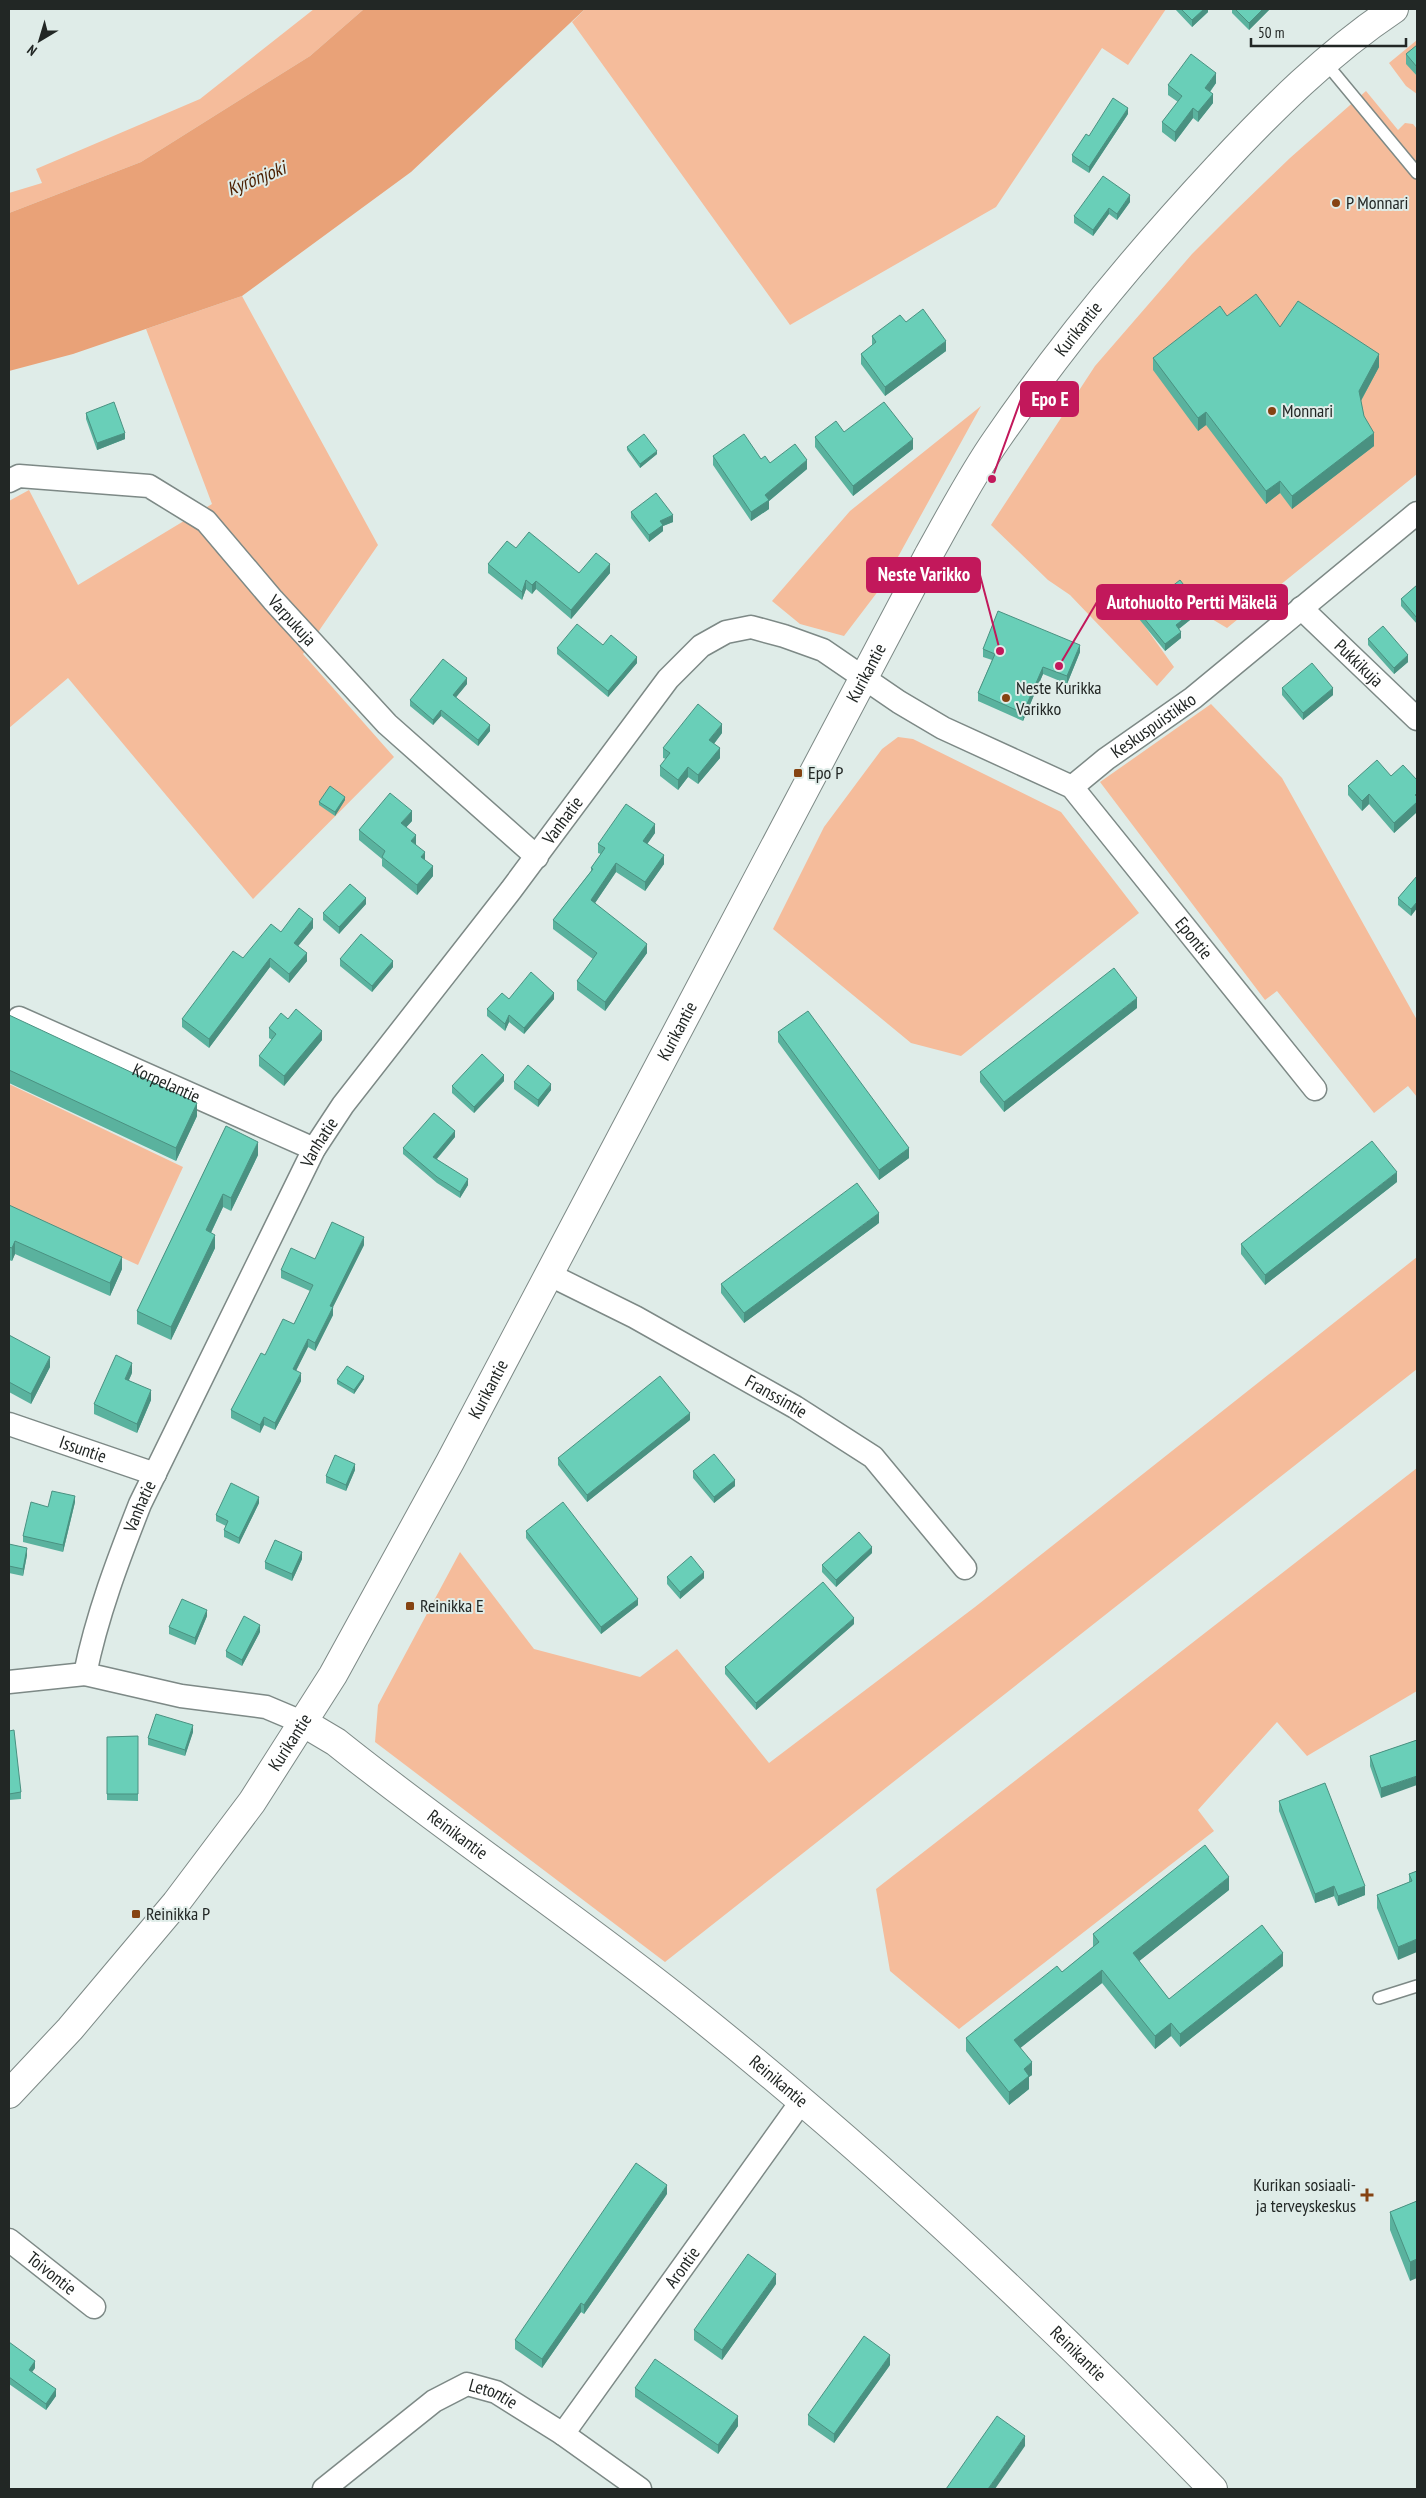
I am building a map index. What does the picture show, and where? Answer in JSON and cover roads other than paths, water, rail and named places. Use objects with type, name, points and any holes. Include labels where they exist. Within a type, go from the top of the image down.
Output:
[{"type":"street","name":"Kurikantie","points":[[9,2094],[70,2030],[176,1903],[252,1802],[333,1675],[446,1470],[928,556],[996,440],[1091,311],[1203,183],[1241,142],[1325,62],[1394,9]]},
{"type":"street","name":"Varpukuja","points":[[9,481],[19,476],[149,486],[206,522],[273,600],[387,724],[537,856]]},
{"type":"street","name":"Keskuspuistikko","points":[[1072,786],[1106,759],[1193,698],[1417,513]]},
{"type":"street","name":"Pukkikuja","points":[[1301,608],[1415,714]]},
{"type":"street","name":"Vanhatie","points":[[85,1674],[93,1634],[116,1565],[155,1474],[314,1149],[343,1105],[537,856],[668,679],[701,646],[726,632],[751,627],[823,650],[864,678]]},
{"type":"street","points":[[864,678],[943,728],[1072,786]]},
{"type":"street","name":"Epontie","points":[[1072,786],[1315,1090]]},
{"type":"street","name":"Korpelantie","points":[[19,1018],[314,1149]]},
{"type":"street","name":"Franssintie","points":[[548,1274],[635,1318],[795,1407],[873,1457],[965,1568]]},
{"type":"street","name":"Issuntie","points":[[9,1424],[155,1474]]},
{"type":"street","points":[[9,1682],[85,1674],[181,1696],[266,1708],[304,1723]]},
{"type":"street","name":"Reinikantie","points":[[304,1723],[336,1742],[678,2000],[801,2102],[951,2231],[1137,2411],[1213,2489]]},
{"type":"street","name":"Arontie","points":[[563,2434],[801,2102]]},
{"type":"street","name":"Toivontie","points":[[9,2240],[94,2307]]},
{"type":"street","name":"Letontie","points":[[324,2489],[434,2401],[467,2384],[496,2392],[563,2434],[640,2489]]},
{"type":"lane","points":[[1325,62],[1417,173]]},
{"type":"lane","points":[[1378,1998],[1417,1986]]},
{"type":"water","name":"Kyrönjoki","points":[[364,9],[585,9],[411,172],[242,296],[73,354],[9,371],[9,213],[141,162],[310,56]]},
{"type":"place","name":"P Monnari","points":[[1336,203]]},
{"type":"place","name":"Monnari","points":[[1272,411]]},
{"type":"place","name":"Epo E","points":[[992,479]]},
{"type":"place","name":"Neste Varikko","points":[[1000,651]]},
{"type":"place","name":"Autohuolto Pertti Mäkelä","points":[[1059,666]]},
{"type":"place","name":"Neste Kurikka Varikko","points":[[1006,698]]},
{"type":"place","name":"Epo P","points":[[798,773]]},
{"type":"place","name":"Reinikka E","points":[[410,1606]]},
{"type":"place","name":"Reinikka P","points":[[136,1914]]},
{"type":"place","name":"Kurikan sosiaali- ja terveyskeskus","points":[[1367,2195]]}]
